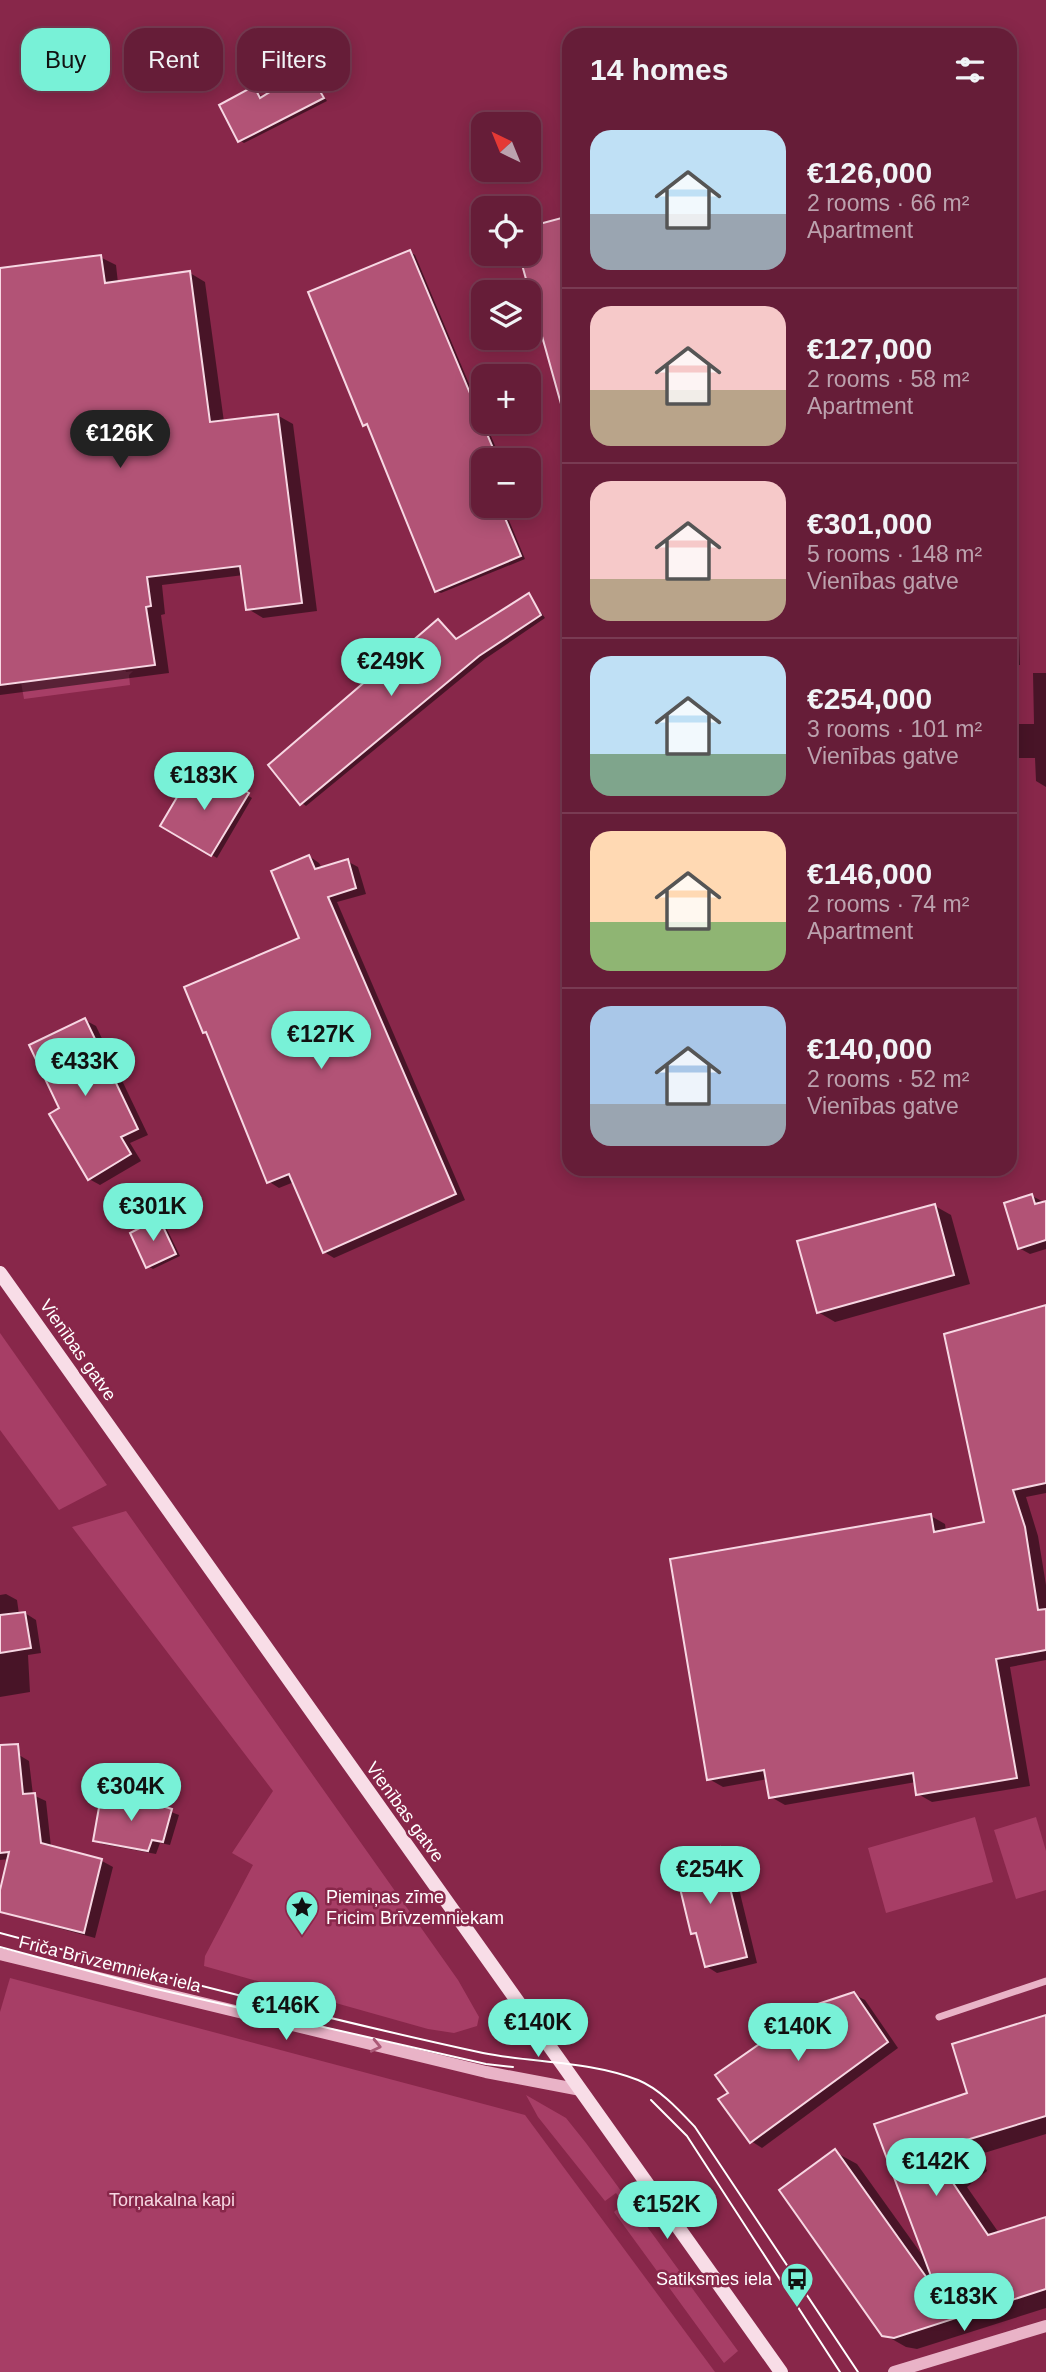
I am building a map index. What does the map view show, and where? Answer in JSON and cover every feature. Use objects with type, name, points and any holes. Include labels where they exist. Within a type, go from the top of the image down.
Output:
[{"type":"main road","name":"Vienības gatve","points":[[0,1273],[781,2372]]},
{"type":"street","name":"Friča Brīvzemnieka iela","points":[[0,1954],[486,2073],[581,2090]]},
{"type":"street","points":[[939,2017],[1046,1981]]},
{"type":"street","points":[[894,2372],[1046,2326]]},
{"type":"green space","points":[[125,669],[126,672],[133,671],[129,675],[130,685],[24,699],[21,682]]},
{"type":"green space","points":[[0,1333],[107,1485],[59,1510],[0,1430]]},
{"type":"green space","points":[[126,1511],[458,1980],[479,2017],[477,2026],[454,2033],[428,2029],[204,1966],[205,1956],[253,1865],[232,1853],[273,1791],[72,1527]]},
{"type":"green space","points":[[975,1817],[993,1882],[886,1913],[868,1848]]},
{"type":"green space","points":[[1036,1817],[1046,1851],[1046,1890],[1016,1899],[994,1830]]},
{"type":"green space","name":"Torņakalna kapi","points":[[10,1978],[525,2115],[715,2372],[0,2372],[0,2012]]},
{"type":"green space","points":[[526,2095],[566,2118],[586,2143],[738,2351],[724,2363],[614,2212],[624,2203],[616,2193],[605,2201],[538,2117]]},
{"type":"building","points":[[245,91],[256,91],[260,98],[271,91],[320,91],[324,98],[238,142],[219,105]]},
{"type":"building","points":[[562,218],[562,404],[541,333],[541,280],[526,280],[522,266],[541,266],[541,224]]},
{"type":"building","points":[[410,250],[471,396],[471,434],[487,434],[493,448],[471,448],[471,518],[505,518],[521,556],[435,592],[367,424],[363,426],[308,292]]},
{"type":"building","points":[[101,255],[105,283],[190,271],[210,422],[278,414],[302,603],[246,610],[240,566],[147,577],[151,606],[146,607],[155,665],[0,685],[0,268]]},
{"type":"building","points":[[529,593],[541,615],[479,656],[300,805],[268,765],[438,619],[456,639]]},
{"type":"building","points":[[193,770],[220,786],[224,779],[249,793],[211,856],[160,826]]},
{"type":"building","points":[[309,855],[315,869],[348,859],[356,888],[328,897],[456,1194],[323,1253],[289,1174],[267,1183],[206,1032],[203,1033],[184,987],[299,938],[271,871]]},
{"type":"building","points":[[85,1018],[138,1129],[121,1137],[131,1154],[88,1180],[49,1114],[59,1108],[29,1045]]},
{"type":"building","points":[[1032,1194],[1035,1204],[1046,1201],[1046,1240],[1018,1249],[1004,1203]]},
{"type":"building","points":[[935,1204],[954,1275],[817,1313],[797,1241]]},
{"type":"building","points":[[159,1218],[176,1254],[146,1268],[130,1233]]},
{"type":"building","points":[[1046,1305],[1046,1483],[1013,1490],[1025,1527],[1038,1610],[1046,1609],[1046,1650],[996,1659],[1017,1778],[916,1795],[913,1773],[769,1798],[764,1770],[707,1780],[670,1559],[931,1514],[934,1532],[984,1522],[944,1334]]},
{"type":"building","points":[[25,1612],[31,1648],[0,1653],[0,1615]]},
{"type":"building","points":[[18,1744],[23,1794],[35,1793],[41,1843],[102,1859],[84,1933],[0,1912],[0,1890],[9,1852],[0,1853],[0,1745]]},
{"type":"building","points":[[101,1796],[135,1798],[172,1809],[163,1842],[152,1840],[148,1851],[93,1841]]},
{"type":"building","points":[[720,1847],[747,1957],[705,1967],[696,1933],[691,1934],[673,1859]]},
{"type":"building","points":[[854,1992],[888,2042],[750,2143],[718,2099],[728,2093],[715,2075],[815,2005]]},
{"type":"building","points":[[1046,2015],[1046,2116],[960,2142],[966,2158],[947,2174],[988,2235],[1046,2217],[1046,2289],[894,2338],[882,2336],[779,2190],[835,2149],[927,2278],[931,2276],[874,2124],[967,2093],[952,2044]]},
{"type":"tram line","points":[[0,1933],[362,2026],[483,2053],[601,2069],[646,2084],[669,2100],[695,2127],[858,2372]]},
{"type":"tram line","points":[[0,1947],[152,1988],[486,2064],[513,2067]]},
{"type":"tram line","points":[[651,2100],[687,2136],[840,2372]]},
{"type":"place","name":"Piemiņas zīme Fricim Brīvzemniekam","points":[[302,1937]]},
{"type":"place","name":"Satiksmes iela","points":[[797,2309]]}]
